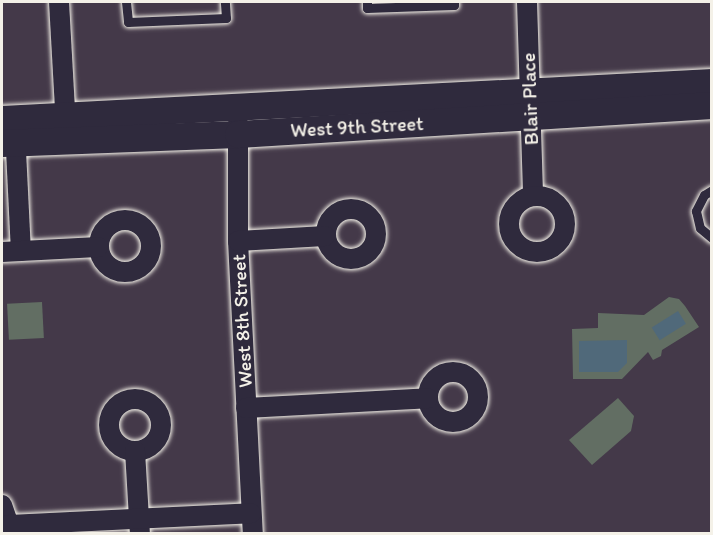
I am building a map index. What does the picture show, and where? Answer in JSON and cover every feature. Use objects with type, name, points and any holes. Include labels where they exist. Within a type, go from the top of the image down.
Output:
[{"type":"street","points":[[59,2],[66,127]]},
{"type":"street","name":"Blair Place","points":[[527,2],[533,196]]},
{"type":"street","name":"West 9th Street","points":[[8,131],[66,127],[237,107],[711,82]]},
{"type":"street","name":"West 9th Street","points":[[66,127],[238,134],[531,118],[711,105]]},
{"type":"street","name":"West 8th Street","points":[[237,107],[238,241],[253,534]]},
{"type":"street","points":[[8,131],[11,251],[98,247]]},
{"type":"street","points":[[238,241],[325,236]]},
{"type":"street","points":[[246,408],[428,398]]},
{"type":"street","points":[[135,451],[139,526]]},
{"type":"street","points":[[2,505],[9,529],[139,526],[251,513]]},
{"type":"lane","points":[[126,2],[128,22],[226,18],[225,2]]},
{"type":"lane","points":[[367,2],[367,8],[454,5],[454,2]]},
{"type":"lane","points":[[711,190],[704,195],[696,211],[700,228],[711,238]]},
{"type":"green space","points":[[669,297],[679,299],[699,327],[662,350],[661,356],[653,360],[648,352],[622,379],[573,379],[572,329],[598,328],[598,313],[644,315]]},
{"type":"green space","points":[[42,302],[44,338],[9,340],[7,304]]},
{"type":"green space","points":[[618,398],[634,416],[631,431],[592,465],[569,440]]},
{"type":"water","points":[[678,311],[686,324],[660,340],[652,327]]},
{"type":"water","points":[[627,340],[627,363],[618,372],[579,372],[579,341]]}]
